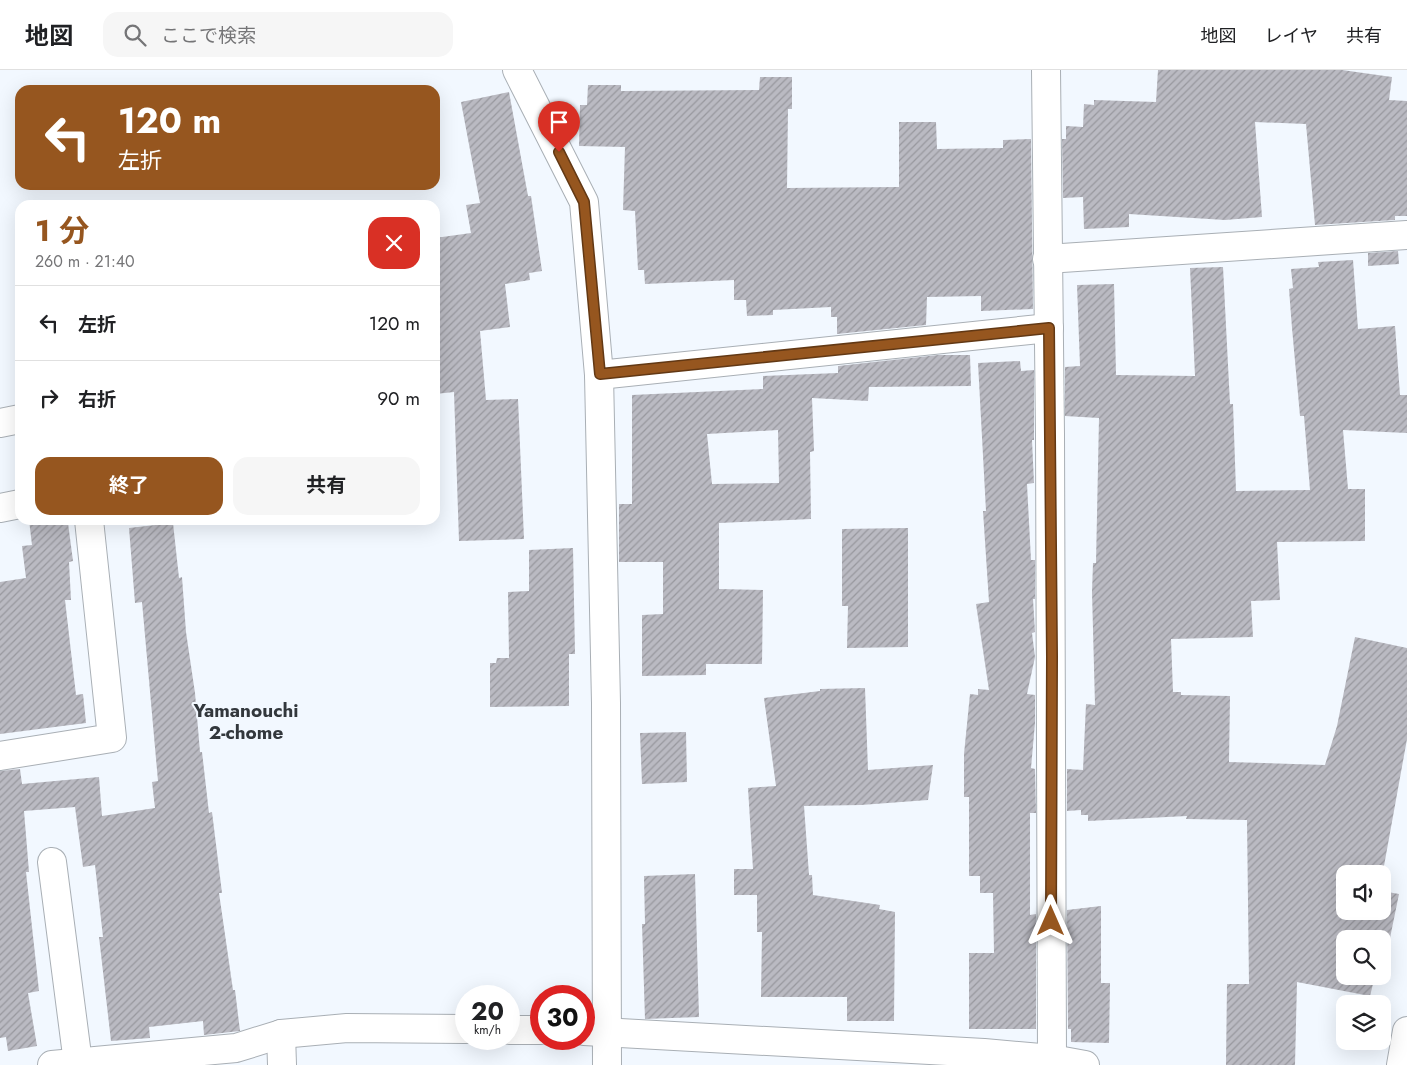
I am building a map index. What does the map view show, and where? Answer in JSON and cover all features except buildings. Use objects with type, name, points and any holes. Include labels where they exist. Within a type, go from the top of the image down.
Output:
[{"type":"street","points":[[517,70],[584,202],[600,374],[606,703],[595,1031],[607,1065]]},
{"type":"street","points":[[1046,70],[1052,656],[1052,1059]]},
{"type":"street","points":[[1047,259],[1407,235]]},
{"type":"street","points":[[600,374],[1049,328]]},
{"type":"street","points":[[0,423],[15,420]]},
{"type":"street","points":[[0,508],[15,505]]},
{"type":"street","points":[[0,756],[112,738],[90,525]]},
{"type":"street","points":[[52,862],[65,1064],[237,1057],[280,1034],[347,1028],[455,1030]]},
{"type":"street","points":[[595,1031],[984,1053],[1052,1059],[1085,1065]]},
{"type":"street","points":[[1401,1065],[1407,1031]]},
{"type":"street","points":[[280,1034],[282,1065]]},
{"type":"district","name":"Yamanouchi 2-chome","points":[[246,721]]},
{"type":"route","points":[[559,152],[584,202],[600,374],[1049,328],[1052,656],[1051,921]]}]
